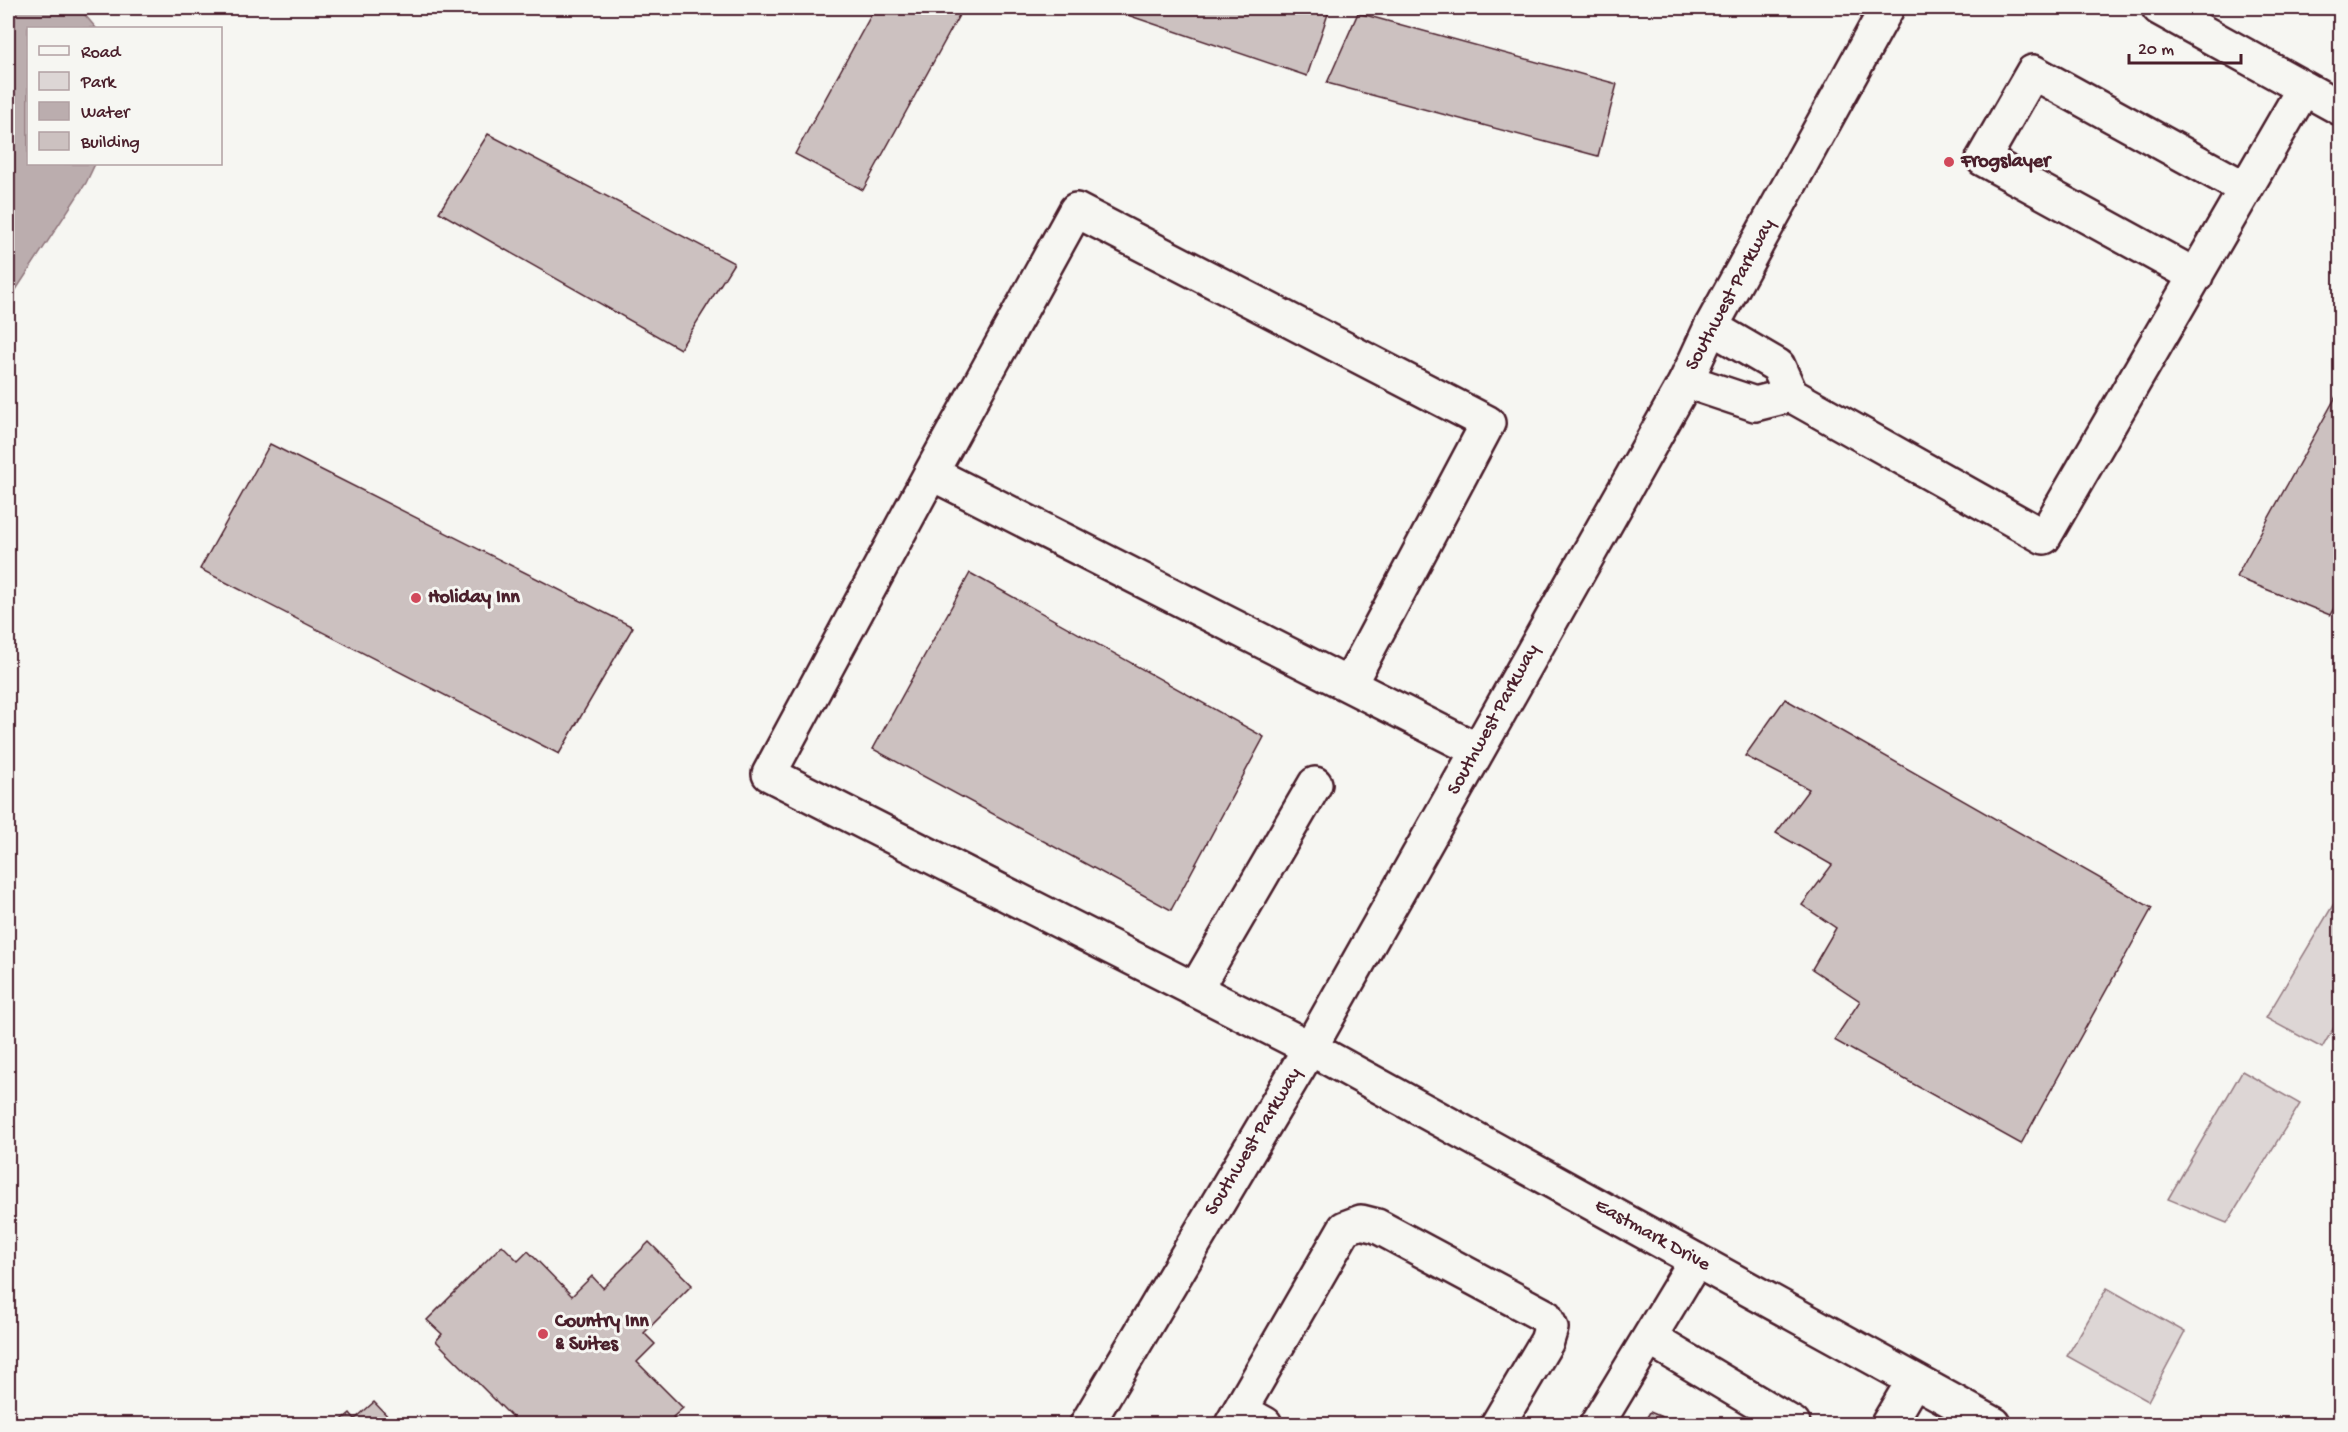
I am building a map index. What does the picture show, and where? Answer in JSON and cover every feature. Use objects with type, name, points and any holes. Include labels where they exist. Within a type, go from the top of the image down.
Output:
[{"type":"main road","name":"Southwest Parkway","points":[[1087,1425],[1310,1048],[1686,381],[1711,327],[1887,8]]},
{"type":"main road","points":[[2159,8],[2340,108]]},
{"type":"main road","points":[[2196,276],[1983,159],[2033,72],[2244,188]]},
{"type":"main road","points":[[1711,327],[1778,366],[1791,394],[2044,537],[2196,276],[2244,188],[2304,88]]},
{"type":"main road","points":[[1349,685],[1488,423],[1076,210],[931,473],[1477,750]]},
{"type":"main road","points":[[1686,381],[1755,404],[1791,394]]},
{"type":"main road","name":"Eastmark Drive","points":[[931,473],[769,774],[1310,1048],[1994,1425]]},
{"type":"main road","points":[[1194,990],[1316,784]]},
{"type":"main road","points":[[1246,1420],[1345,1228],[1362,1222],[1377,1226],[1545,1316],[1551,1328],[1547,1341],[1498,1425]]},
{"type":"main road","points":[[1597,1425],[1696,1260]]},
{"type":"main road","points":[[1649,1338],[1793,1425]]},
{"type":"main road","points":[[1888,1425],[1914,1380]]},
{"type":"green space","points":[[2336,900],[2340,902],[2340,1017],[2322,1048],[2266,1018]]},
{"type":"green space","points":[[2242,1071],[2300,1104],[2227,1223],[2168,1199]]},
{"type":"green space","points":[[2107,1288],[2185,1332],[2148,1401],[2067,1356]]},
{"type":"water","points":[[8,8],[79,8],[95,27],[27,27],[27,165],[95,165],[86,183],[8,302]]},
{"type":"building","points":[[875,8],[963,8],[863,190],[795,154]]},
{"type":"building","points":[[1107,8],[1330,8],[1307,76]]},
{"type":"building","points":[[1358,13],[1617,84],[1598,156],[1327,83]]},
{"type":"building","points":[[488,134],[734,263],[680,349],[439,212]]},
{"type":"building","points":[[2338,393],[2340,395],[2340,597],[2330,615],[2236,577]]},
{"type":"building","name":"Holiday Inn","points":[[270,444],[633,627],[559,754],[200,569]]},
{"type":"building","points":[[970,573],[1264,737],[1171,910],[873,749]]},
{"type":"building","points":[[1785,699],[2152,908],[2021,1144],[1834,1040],[1860,1001],[1812,969],[1836,928],[1802,905],[1832,865],[1776,833],[1809,789],[1745,756]]},
{"type":"building","name":"Country Inn & Suites","points":[[649,1242],[692,1285],[644,1333],[655,1344],[637,1362],[683,1408],[673,1417],[681,1424],[519,1424],[436,1341],[442,1334],[427,1320],[502,1245],[518,1261],[528,1251],[572,1296],[592,1276],[603,1288]]},
{"type":"building","points":[[374,1402],[395,1424],[337,1424],[350,1413],[355,1419]]},
{"type":"building","points":[[1650,1412],[1679,1424],[1643,1424]]},
{"type":"place","name":"Frogslayer","points":[[1949,162]]},
{"type":"place","name":"Holiday Inn","points":[[416,598]]},
{"type":"place","name":"Country Inn & Suites","points":[[543,1334]]}]
